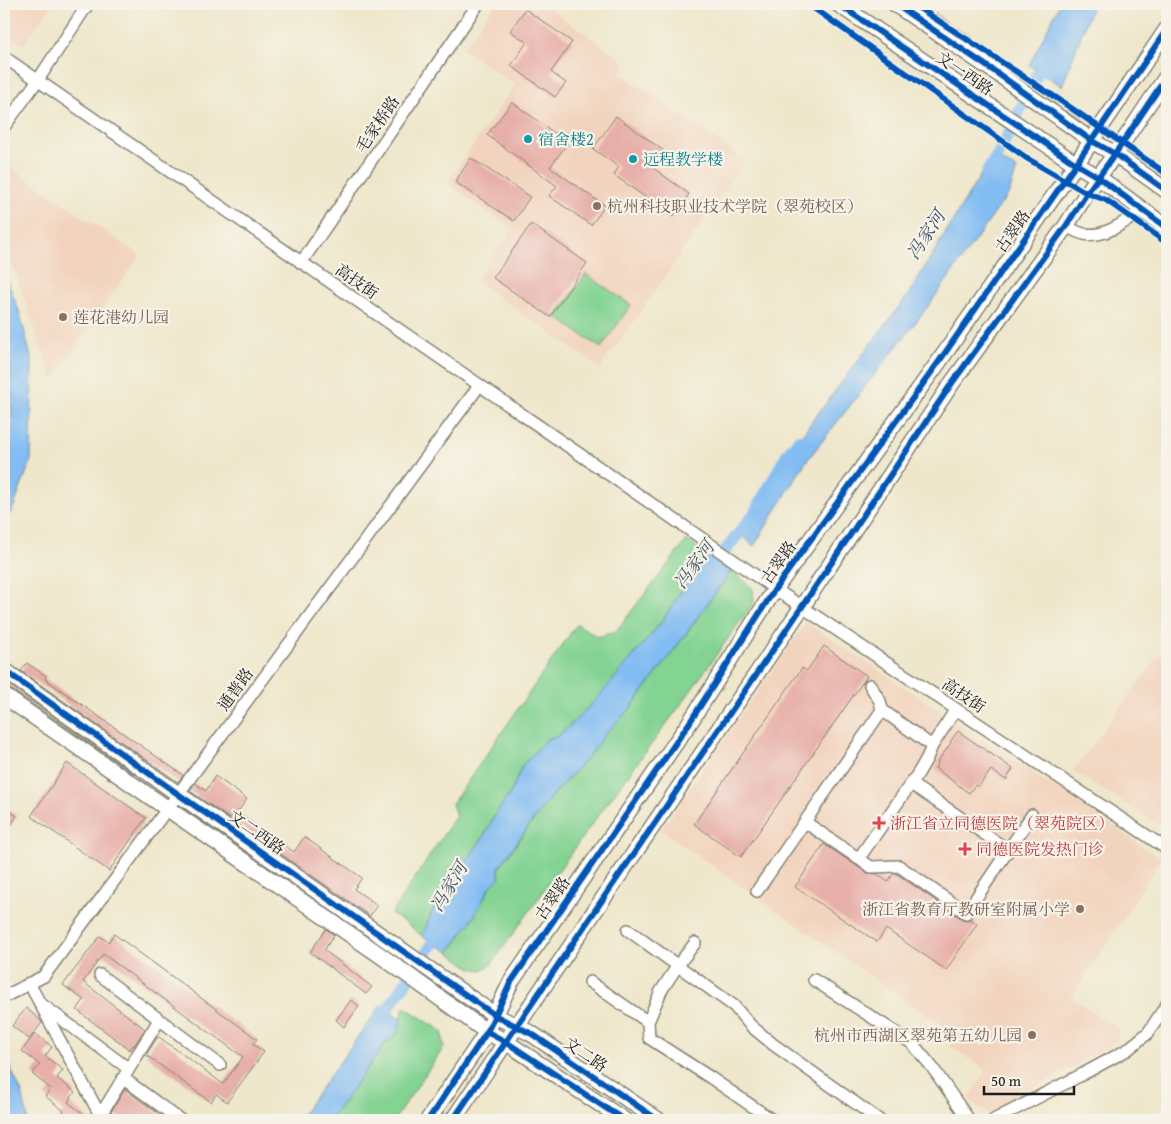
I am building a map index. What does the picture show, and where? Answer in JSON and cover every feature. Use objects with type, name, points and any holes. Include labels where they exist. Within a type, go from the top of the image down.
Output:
[{"type":"main road","name":"文一西路","points":[[838,4],[1098,177],[1167,228]]},
{"type":"main road","name":"文一西路","points":[[894,4],[1167,191]]},
{"type":"main road","name":"古翠路","points":[[428,1120],[488,1032],[511,982],[690,722],[775,589],[938,363],[1167,29]]},
{"type":"main road","points":[[453,1120],[952,383],[1066,226],[1086,193],[1115,154],[1167,76]]},
{"type":"main road","name":"文二西路","points":[[4,670],[496,1016]]},
{"type":"main road","name":"文二西路","points":[[4,696],[380,955],[488,1032]]},
{"type":"main road","name":"文二路","points":[[496,1016],[532,1034],[658,1120]]},
{"type":"main road","points":[[488,1032],[624,1120]]},
{"type":"street","points":[[4,127],[38,80],[88,4]]},
{"type":"street","name":"毛家桥路","points":[[301,263],[478,4]]},
{"type":"street","name":"高技街","points":[[4,57],[743,568],[1167,849]]},
{"type":"street","points":[[1066,226],[1085,235],[1102,233],[1142,211]]},
{"type":"street","name":"通普路","points":[[4,997],[44,976],[479,386]]},
{"type":"street","points":[[870,685],[880,701],[882,710],[932,746]]},
{"type":"street","points":[[859,858],[911,784],[932,746],[956,709]]},
{"type":"street","points":[[757,891],[882,710]]},
{"type":"street","points":[[911,784],[1008,850]]},
{"type":"street","points":[[805,822],[871,867],[899,866],[966,913],[1032,815]]},
{"type":"street","points":[[628,930],[734,1006],[751,1026],[774,1045],[879,1120]]},
{"type":"street","points":[[695,943],[661,991],[648,1022],[649,1038],[772,1120]]},
{"type":"street","points":[[100,975],[220,1065]]},
{"type":"street","points":[[814,980],[912,1043],[932,1067],[969,1120]]},
{"type":"street","points":[[590,982],[648,1022]]},
{"type":"street","points":[[29,983],[42,1004],[98,1118]]},
{"type":"street","points":[[42,1004],[180,1120]]},
{"type":"street","points":[[994,1120],[1127,1050],[1148,1033],[1167,1004]]},
{"type":"street","points":[[98,1118],[159,1020]]},
{"type":"shaded area","points":[[4,4],[53,4],[24,45],[4,33]]},
{"type":"shaded area","name":"杭州科技职业技术学院（翠苑校区）","points":[[495,4],[544,4],[627,63],[620,73],[745,160],[600,368],[476,281],[512,229],[447,183],[515,85],[463,49]]},
{"type":"shaded area","name":"莲花港幼儿园","points":[[10,167],[140,255],[53,379],[4,242],[4,176]]},
{"type":"shaded area","points":[[1167,556],[1167,597],[1157,570]]},
{"type":"shaded area","name":"浙江省立同德医院（翠苑院区）","points":[[806,622],[1161,859],[1072,998],[1120,1030],[1116,1042],[989,1114],[968,1100],[986,1070],[941,1040],[948,1030],[661,830]]},
{"type":"shaded area","points":[[1167,645],[1167,829],[1073,771]]},
{"type":"green space","points":[[586,274],[631,305],[601,348],[556,317]]},
{"type":"green space","points":[[687,540],[705,554],[661,623],[601,695],[557,737],[547,739],[522,766],[511,792],[484,836],[433,910],[422,936],[405,922],[391,914],[456,816],[452,804],[577,624],[598,637],[616,631]]},
{"type":"green space","points":[[732,570],[753,589],[754,602],[490,966],[482,970],[471,968],[449,952],[474,917],[490,887],[499,878],[499,868],[548,800],[588,757],[606,733],[629,710]]},
{"type":"green space","points":[[404,1007],[442,1031],[444,1047],[394,1120],[330,1120],[384,1045],[398,1033]]},
{"type":"water","points":[[1060,4],[1093,4],[1062,86],[1029,65]]},
{"type":"water","points":[[992,156],[1017,169],[1009,193],[926,309],[805,463],[754,546],[739,533],[754,514],[788,453],[908,295]]},
{"type":"water","points":[[4,272],[20,314],[32,361],[31,460],[14,506],[4,524],[4,464],[12,418],[9,362],[4,341]]},
{"type":"water","points":[[705,554],[732,570],[664,664],[629,710],[606,733],[588,757],[548,800],[499,867],[499,878],[490,887],[474,917],[449,952],[422,936],[433,910],[484,836],[511,792],[522,766],[547,739],[557,737],[601,694],[661,623]]},
{"type":"water","points":[[381,1005],[401,1020],[398,1033],[384,1045],[330,1120],[298,1120]]},
{"type":"water","points":[[4,1053],[23,1096],[28,1120],[4,1120]]},
{"type":"building","points":[[525,9],[572,42],[551,72],[566,83],[555,97],[511,66],[527,42],[510,31]]},
{"type":"building","name":"宿舍楼2","points":[[512,102],[568,143],[550,167],[605,206],[591,225],[549,196],[557,186],[487,135]]},
{"type":"building","name":"远程教学楼","points":[[616,116],[664,151],[652,167],[689,194],[673,217],[614,175],[619,167],[593,149]]},
{"type":"building","points":[[471,158],[530,197],[514,221],[455,182]]},
{"type":"building","points":[[531,224],[587,263],[550,317],[493,278]]},
{"type":"building","points":[[824,646],[867,676],[741,857],[694,824],[802,668],[807,671]]},
{"type":"building","points":[[27,663],[46,676],[45,679],[183,775],[178,782],[21,671]]},
{"type":"building","points":[[10,686],[134,774],[9,688]]},
{"type":"building","points":[[958,731],[1013,769],[1006,780],[991,770],[978,787],[975,785],[969,793],[935,768]]},
{"type":"building","points":[[67,763],[146,818],[109,871],[31,816]]},
{"type":"building","points":[[215,776],[247,799],[237,813],[294,852],[304,837],[362,878],[354,889],[377,905],[370,916],[190,791],[195,783],[206,791]]},
{"type":"building","points":[[4,807],[17,816],[4,835]]},
{"type":"building","points":[[824,844],[867,873],[877,874],[888,882],[893,874],[897,874],[962,919],[970,919],[977,924],[946,970],[886,929],[877,942],[795,887]]},
{"type":"building","points":[[326,929],[334,935],[324,950],[372,987],[366,994],[310,952]]},
{"type":"building","points":[[114,934],[257,1039],[253,1044],[264,1052],[227,1102],[216,1094],[211,1102],[146,1055],[159,1037],[223,1084],[243,1057],[103,954],[83,982],[145,1029],[130,1050],[77,1010],[84,1000],[63,985],[100,936],[108,942]]},
{"type":"building","points":[[351,1000],[359,1006],[344,1027],[336,1020]]},
{"type":"building","points":[[26,1008],[42,1023],[29,1039],[12,1026]]},
{"type":"building","points":[[35,1033],[52,1047],[45,1056],[63,1070],[57,1078],[75,1092],[68,1102],[91,1120],[57,1120],[64,1111],[45,1096],[51,1089],[32,1074],[40,1065],[22,1051]]},
{"type":"building","points":[[125,1089],[167,1120],[123,1120],[111,1112]]},
{"type":"waterway","name":"冯家河","points":[[987,172],[1001,149],[1046,56]]},
{"type":"waterway","name":"冯家河","points":[[707,574],[754,514],[788,453],[799,440]]},
{"type":"waterway","name":"冯家河","points":[[377,1024],[443,929]]},
{"type":"tunnel","points":[[909,4],[1167,182]]},
{"type":"cycle path","points":[[808,4],[1028,159],[1087,193],[1106,200],[1167,243]]},
{"type":"cycle path","points":[[838,4],[1098,177],[1167,228]]},
{"type":"cycle path","points":[[895,4],[1167,191]]},
{"type":"cycle path","points":[[913,4],[1058,99],[1167,174]]},
{"type":"cycle path","points":[[428,1120],[487,1032],[511,982],[690,722],[775,589],[938,363],[1167,29]]},
{"type":"cycle path","points":[[453,1120],[952,383],[1066,226],[1167,76]]},
{"type":"cycle path","points":[[4,670],[496,1016],[532,1034],[658,1120]]},
{"type":"cycle path","points":[[487,1032],[506,1042],[624,1120]]},
{"type":"place","name":"宿舍楼2","points":[[528,139]]},
{"type":"place","name":"远程教学楼","points":[[633,159]]},
{"type":"place","name":"杭州科技职业技术学院（翠苑校区）","points":[[597,206]]},
{"type":"place","name":"莲花港幼儿园","points":[[63,317]]},
{"type":"place","name":"浙江省立同德医院（翠苑院区）","points":[[879,823]]},
{"type":"place","name":"同德医院发热门诊","points":[[965,849]]},
{"type":"place","name":"浙江省教育厅教研室附属小学","points":[[1080,909]]},
{"type":"place","name":"杭州市西湖区翠苑第五幼儿园","points":[[1032,1035]]}]
